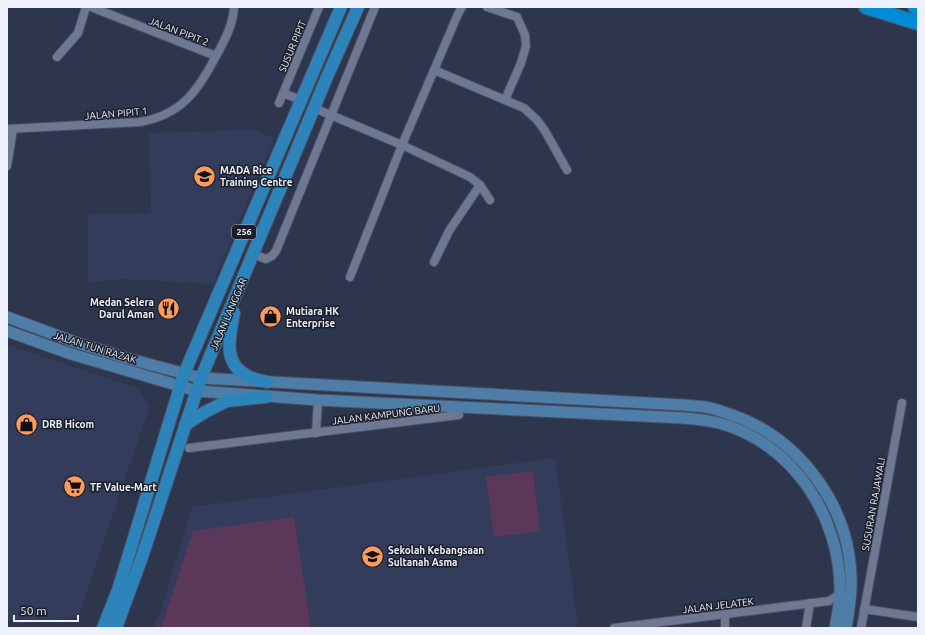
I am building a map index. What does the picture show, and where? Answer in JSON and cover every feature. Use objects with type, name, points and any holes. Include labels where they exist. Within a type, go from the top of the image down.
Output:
[{"type":"highway","points":[[866,7],[918,23]]},
{"type":"main road","name":"JALAN LANGGAR","points":[[102,628],[118,590],[184,374],[341,7]]},
{"type":"main road","name":"JALAN LANGGAR","points":[[116,628],[142,557],[201,378],[253,254],[320,113],[358,7]]},
{"type":"main road","points":[[299,106],[320,113]]},
{"type":"main road","points":[[237,292],[230,337],[229,348],[231,358],[238,368],[247,376],[267,382]]},
{"type":"main road","name":"JALAN TUN RAZAK","points":[[7,317],[75,342],[201,378],[706,407],[738,417],[766,431],[792,451],[813,474],[831,500],[843,530],[850,561],[851,594],[846,628]]},
{"type":"main road","name":"JALAN TUN RAZAK","points":[[7,331],[71,354],[179,387],[197,391],[318,400],[683,418],[705,420],[733,428],[747,434],[772,450],[794,470],[820,506],[831,533],[840,577],[840,594],[835,628]]},
{"type":"main road","points":[[185,425],[205,412],[227,401],[266,396]]},
{"type":"street","points":[[57,57],[78,33],[86,7]]},
{"type":"street","name":"JALAN PIPIT 2","points":[[91,7],[216,56]]},
{"type":"street","name":"JALAN PIPIT 1","points":[[10,129],[140,122],[161,117],[190,97],[205,77],[230,28],[234,7]]},
{"type":"street","name":"SUSUR PIPIT","points":[[279,103],[319,7]]},
{"type":"street","points":[[253,254],[266,259],[272,256],[276,251],[320,113],[375,7]]},
{"type":"street","points":[[350,277],[402,145],[462,7]]},
{"type":"street","points":[[487,7],[517,18],[527,40],[521,63],[505,100]]},
{"type":"street","points":[[434,70],[524,108],[537,120],[552,142],[567,170]]},
{"type":"street","points":[[283,93],[299,106]]},
{"type":"street","points":[[320,113],[402,145],[470,177],[480,185],[490,200]]},
{"type":"street","points":[[7,166],[10,129]]},
{"type":"street","points":[[434,262],[451,227],[480,185]]},
{"type":"street","name":"JALAN KAMPUNG BARU","points":[[316,433],[318,400]]},
{"type":"street","name":"SUSURAN RAJAWALI","points":[[861,628],[902,403]]},
{"type":"street","name":"JALAN KAMPUNG BARU","points":[[189,448],[459,415]]},
{"type":"street","name":"JALAN JELATEK","points":[[614,628],[647,626],[824,601],[833,599],[840,594]]},
{"type":"street","points":[[824,601],[838,607]]},
{"type":"street","points":[[806,628],[810,603]]},
{"type":"street","points":[[864,609],[918,617]]},
{"type":"street","points":[[725,614],[725,628]]},
{"type":"shaded area","name":"MADA Rice Training Centre","points":[[255,130],[274,138],[213,284],[122,279],[88,283],[88,214],[151,213],[149,133]]},
{"type":"shaded area","points":[[7,345],[140,389],[149,408],[78,617],[19,624],[7,618]]},
{"type":"shaded area","name":"Sekolah Kebangsaan Sultanah Asma","points":[[555,458],[578,626],[563,628],[153,628],[162,606],[192,507]]},
{"type":"shaded area","points":[[533,471],[540,531],[494,537],[486,477]]},
{"type":"shaded area","points":[[294,517],[311,628],[161,628],[193,531]]},
{"type":"place","name":"MADA Rice Training Centre","points":[[204,176]]},
{"type":"place","name":"Medan Selera Darul Aman","points":[[169,308]]},
{"type":"place","name":"Mutiara HK Enterprise","points":[[271,317]]},
{"type":"place","name":"DRB Hicom","points":[[26,424]]},
{"type":"place","name":"TF Value-Mart","points":[[75,487]]},
{"type":"place","name":"Sekolah Kebangsaan Sultanah Asma","points":[[373,556]]}]
